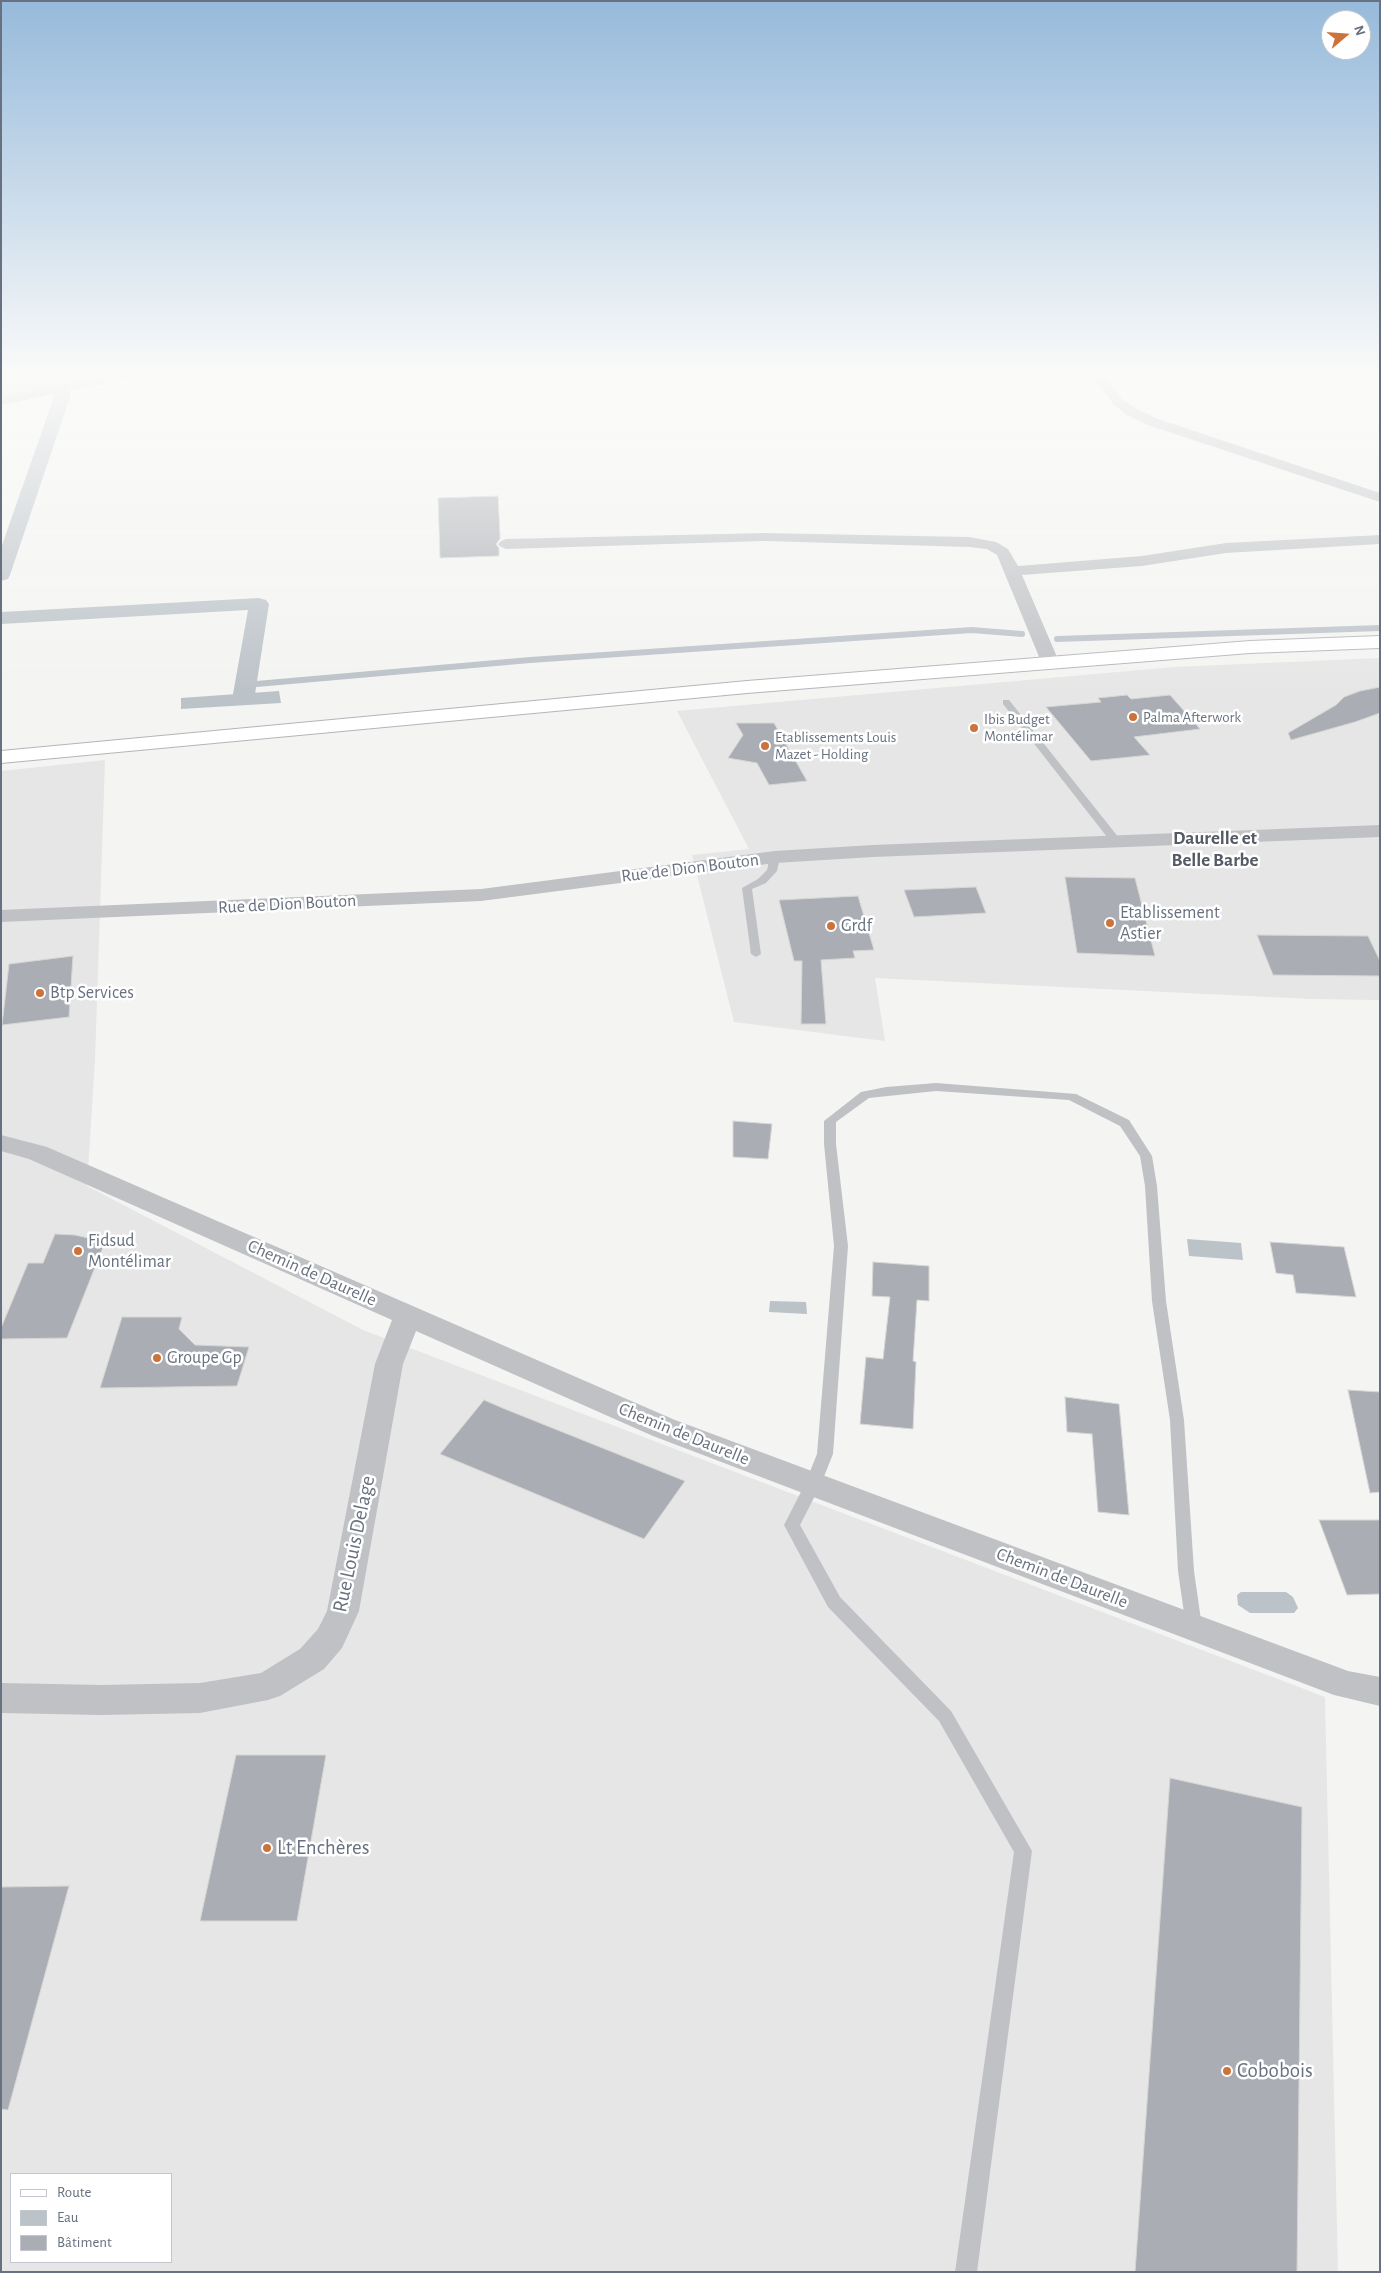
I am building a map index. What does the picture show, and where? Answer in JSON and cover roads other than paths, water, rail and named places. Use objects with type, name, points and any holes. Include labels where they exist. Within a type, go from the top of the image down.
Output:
[{"type":"main road","points":[[1,757],[748,687],[1250,647],[1380,642]]},
{"type":"street","points":[[1329,481],[1380,498]]},
{"type":"street","points":[[506,544],[765,537],[969,542],[991,545],[1003,552],[1013,571],[1051,664]]},
{"type":"street","points":[[1013,571],[1142,561],[1226,548],[1380,539]]},
{"type":"street","name":"Rue de Dion Bouton","points":[[1,916],[104,914],[481,895],[775,857],[1115,840],[1380,831]]},
{"type":"street","name":"Chemin de Daurelle","points":[[1,1143],[38,1153],[664,1428],[1346,1685],[1380,1692]]},
{"type":"street","name":"Rue Louis Delage","points":[[1,1698],[101,1700],[200,1698],[268,1686],[312,1659],[330,1638],[343,1610],[389,1364],[408,1316]]},
{"type":"lane","points":[[1006,702],[1115,840]]},
{"type":"lane","points":[[756,954],[747,888],[762,881],[772,871],[775,857]]},
{"type":"lane","points":[[966,2272],[1023,1851],[945,1716],[834,1602],[792,1525],[814,1484],[825,1454],[841,1246],[830,1144],[830,1121],[865,1096],[886,1091],[936,1087],[1072,1097],[1125,1123],[1146,1156],[1151,1186],[1159,1301],[1177,1420],[1186,1571],[1194,1627]]},
{"type":"water","points":[[279,691],[281,703],[181,709],[181,698]]},
{"type":"water","points":[[1187,1239],[1241,1243],[1243,1260],[1189,1256]]},
{"type":"water","points":[[770,1301],[806,1302],[807,1314],[769,1312]]},
{"type":"water","points":[[1241,1592],[1286,1592],[1293,1597],[1298,1608],[1294,1613],[1250,1613],[1238,1605],[1237,1595]]},
{"type":"waterway","points":[[1,575],[33,481]]},
{"type":"waterway","points":[[1,618],[259,604],[244,694]]},
{"type":"waterway","points":[[1057,639],[1380,628]]},
{"type":"waterway","points":[[245,685],[530,660],[972,630],[1022,634]]},
{"type":"place","name":"Palma Afterwork","points":[[1133,717]]},
{"type":"place","name":"Ibis Budget Montélimar","points":[[974,728]]},
{"type":"place","name":"Etablissements Louis Mazet - Holding","points":[[765,746]]},
{"type":"place","name":"Etablissement Astier","points":[[1110,923]]},
{"type":"place","name":"Grdf","points":[[831,926]]},
{"type":"place","name":"Btp Services","points":[[40,993]]},
{"type":"place","name":"Fidsud Montélimar","points":[[78,1251]]},
{"type":"place","name":"Groupe Gp","points":[[157,1358]]},
{"type":"place","name":"Lt Enchères","points":[[267,1848]]},
{"type":"place","name":"Cobobois","points":[[1227,2071]]},
{"type":"district","name":"Daurelle et Belle Barbe","points":[[1215,849]]}]
